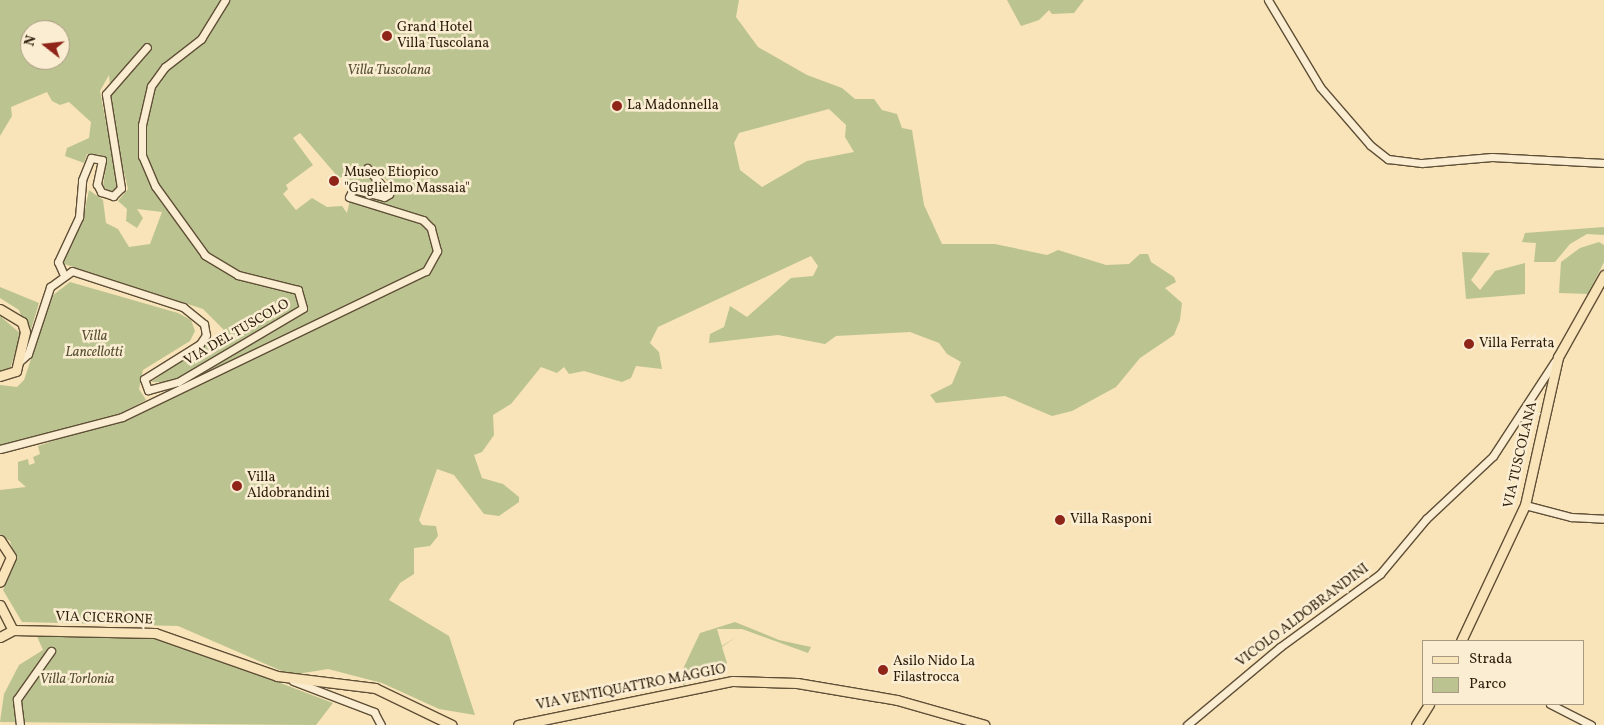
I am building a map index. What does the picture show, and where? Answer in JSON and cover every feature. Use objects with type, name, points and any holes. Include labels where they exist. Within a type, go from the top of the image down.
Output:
[{"type":"main road","name":"VIA TUSCOLANA","points":[[1461,640],[1496,570],[1525,504],[1547,382],[1558,357],[1604,275]]},
{"type":"main road","points":[[0,309],[24,326],[20,362],[13,374],[0,376]]},
{"type":"main road","points":[[0,540],[11,557],[0,582]]},
{"type":"main road","points":[[0,606],[13,630],[0,637]]},
{"type":"main road","name":"VIA CICERONE","points":[[13,630],[155,633],[287,678]]},
{"type":"main road","points":[[287,678],[345,683],[375,688],[452,725]]},
{"type":"main road","name":"VIA VENTIQUATTRO MAGGIO","points":[[518,725],[733,681],[797,682],[897,700],[984,725]]},
{"type":"main road","points":[[1416,725],[1427,705]]},
{"type":"street","name":"VIA DEL TUSCOLO","points":[[63,273],[75,271],[173,303],[200,319],[206,330],[203,339],[144,379],[143,386],[151,390],[178,382],[296,316],[304,304],[293,287],[238,275],[205,255],[155,186],[142,156],[142,125],[151,86],[165,67],[201,39],[224,0]]},
{"type":"street","points":[[1268,0],[1320,87],[1370,145],[1388,159],[1422,163],[1492,157],[1604,164]]},
{"type":"street","points":[[20,362],[28,354],[50,287],[63,273],[58,262],[79,217],[82,180],[91,158],[102,160],[98,184],[101,192],[113,196],[122,188],[106,94],[110,84],[146,47]]},
{"type":"street","points":[[0,449],[122,417],[426,271],[437,251],[434,234],[423,220],[350,198],[354,189],[384,197],[389,194],[367,168]]},
{"type":"street","name":"VICOLO ALDOBRANDINI","points":[[1187,725],[1280,647],[1380,574],[1426,519],[1493,456],[1547,382]]},
{"type":"street","points":[[151,390],[154,400]]},
{"type":"street","points":[[1525,504],[1571,517],[1604,519]]},
{"type":"street","points":[[20,725],[17,699],[51,651]]},
{"type":"street","points":[[287,678],[339,700],[374,712],[381,725]]},
{"type":"street","points":[[339,700],[333,693],[335,684],[345,683]]},
{"type":"street","points":[[1552,705],[1591,725]]},
{"type":"green space","name":"Villa Tuscolana","points":[[0,0],[739,0],[736,17],[758,47],[807,75],[842,88],[855,99],[874,99],[882,110],[897,114],[902,128],[912,130],[924,205],[942,244],[995,244],[1047,255],[1058,250],[1106,265],[1129,264],[1140,254],[1148,254],[1151,262],[1174,277],[1176,282],[1165,288],[1182,303],[1180,320],[1174,335],[1140,358],[1116,387],[1072,411],[1052,416],[1005,396],[936,403],[930,395],[952,384],[961,362],[947,354],[939,343],[910,332],[836,336],[825,344],[778,335],[709,343],[710,334],[724,327],[730,306],[747,317],[791,278],[813,276],[818,266],[811,256],[658,327],[650,343],[659,352],[662,369],[636,366],[631,378],[622,382],[584,371],[569,374],[564,367],[557,373],[541,367],[511,404],[493,415],[494,435],[482,452],[474,455],[482,478],[503,484],[519,497],[519,502],[499,516],[484,514],[454,475],[437,469],[419,520],[422,525],[436,526],[438,536],[430,546],[414,548],[414,574],[400,583],[389,600],[449,636],[475,715],[439,709],[382,683],[328,669],[291,675],[178,626],[22,622],[3,590],[16,560],[10,541],[0,535],[0,490],[26,487],[18,480],[18,462],[28,459],[29,465],[35,463],[33,457],[40,454],[38,446],[158,405],[218,368],[182,382],[151,382],[224,330],[203,309],[61,263],[82,223],[89,190],[103,200],[106,223],[118,229],[129,247],[150,244],[162,212],[137,209],[143,218],[137,228],[126,221],[127,209],[118,201],[128,189],[115,136],[109,75],[100,91],[118,185],[112,192],[103,187],[106,164],[102,155],[87,154],[84,163],[65,156],[67,148],[89,138],[91,122],[69,102],[60,105],[52,101],[47,92],[11,107],[12,116],[0,136]],"holes":[[[829,109],[846,125],[845,137],[854,152],[807,161],[762,187],[740,170],[734,143],[739,133]],[[300,133],[339,178],[345,176],[353,187],[347,213],[342,206],[327,207],[312,198],[296,210],[283,194],[288,189],[286,185],[313,165],[293,138]],[[374,166],[394,189],[391,196],[362,171]]]},
{"type":"green space","points":[[1007,0],[1084,0],[1074,13],[1052,14],[1049,10],[1039,20],[1021,26]]},
{"type":"green space","points":[[1604,227],[1604,235],[1587,234],[1570,244],[1555,262],[1534,262],[1536,243],[1522,242],[1525,233]]},
{"type":"green space","points":[[1599,242],[1604,245],[1604,262],[1588,294],[1559,293],[1561,262],[1580,248]]},
{"type":"green space","points":[[1462,252],[1490,253],[1471,280],[1480,290],[1495,271],[1525,263],[1525,294],[1466,299]]},
{"type":"green space","name":"Villa Lancellotti","points":[[70,282],[178,313],[191,320],[195,331],[190,341],[143,370],[139,389],[146,400],[120,414],[0,446],[0,385],[17,387],[24,380],[52,296]]},
{"type":"green space","points":[[0,287],[39,303],[29,336],[19,310],[0,298]]},
{"type":"green space","points":[[0,316],[21,334],[10,369],[4,371],[0,371]]},
{"type":"green space","points":[[735,622],[779,640],[811,647],[808,653],[742,629],[717,629],[722,646],[736,637],[722,647],[727,663],[718,671],[693,675],[683,686],[683,669],[700,633]]},
{"type":"green space","name":"Villa Torlonia","points":[[36,634],[154,635],[333,703],[316,725],[0,722],[4,694],[19,665],[43,650]]},
{"type":"place","name":"Grand Hotel Villa Tuscolana","points":[[387,36]]},
{"type":"place","name":"La Madonnella","points":[[617,106]]},
{"type":"place","name":"Museo Etiopico \"Guglielmo Massaia\"","points":[[334,181]]},
{"type":"place","name":"Villa Ferrata","points":[[1469,344]]},
{"type":"place","name":"Villa Aldobrandini","points":[[237,486]]},
{"type":"place","name":"Villa Rasponi","points":[[1060,520]]},
{"type":"place","name":"Asilo Nido La Filastrocca","points":[[883,670]]}]
